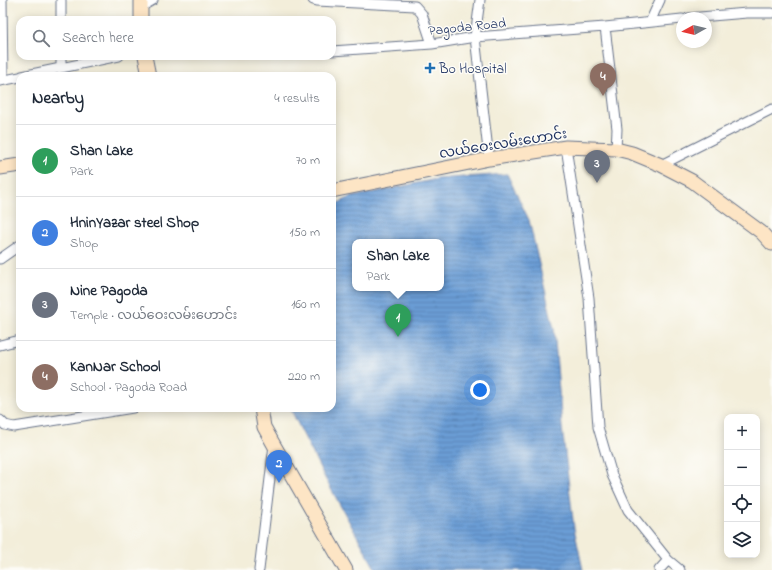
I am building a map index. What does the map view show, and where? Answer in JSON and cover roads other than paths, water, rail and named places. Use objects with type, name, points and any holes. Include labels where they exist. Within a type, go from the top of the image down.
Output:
[{"type":"street","points":[[2,0],[1,81],[16,77]]},
{"type":"street","points":[[61,0],[61,16]]},
{"type":"street","points":[[141,9],[153,0]]},
{"type":"street","points":[[313,0],[386,2],[416,6],[422,14],[432,44]]},
{"type":"street","points":[[480,0],[475,37],[489,159]]},
{"type":"street","points":[[650,22],[660,0]]},
{"type":"street","points":[[712,16],[747,13],[772,13]]},
{"type":"street","name":"Pagoda Road","points":[[336,51],[432,44],[475,37],[605,27],[676,20]]},
{"type":"street","points":[[605,27],[617,129],[616,149]]},
{"type":"street","points":[[61,60],[61,68]]},
{"type":"street","points":[[41,72],[100,60]]},
{"type":"street","points":[[146,60],[148,72]]},
{"type":"street","points":[[660,165],[772,109]]},
{"type":"street","points":[[566,147],[589,298],[598,427],[612,475],[628,510],[668,560],[680,570]]},
{"type":"street","name":"လယ်ဝေးလမ်းဟောင်း","points":[[336,190],[489,159],[566,147],[616,149],[632,153],[692,181],[762,232],[772,244]]},
{"type":"street","points":[[0,168],[16,166]]},
{"type":"street","points":[[0,259],[16,248]]},
{"type":"street","points":[[0,345],[16,341]]},
{"type":"street","points":[[0,420],[5,426],[14,426],[107,412]]},
{"type":"street","points":[[262,412],[264,426],[274,445],[346,570]]},
{"type":"street","points":[[259,570],[274,445]]},
{"type":"street","points":[[659,570],[668,560]]},
{"type":"water","points":[[507,174],[529,220],[554,329],[562,427],[574,528],[583,570],[376,570],[325,478],[292,412],[336,412],[336,204],[351,197],[437,179]]},
{"type":"place","name":"Bo Hospital","points":[[430,68]]},
{"type":"place","name":"KanNar School","points":[[603,96]]},
{"type":"place","name":"Nine Pagoda","points":[[597,183]]},
{"type":"place","name":"Shan Lake","points":[[398,337]]},
{"type":"place","name":"HninYazar steel Shop","points":[[279,483]]}]
